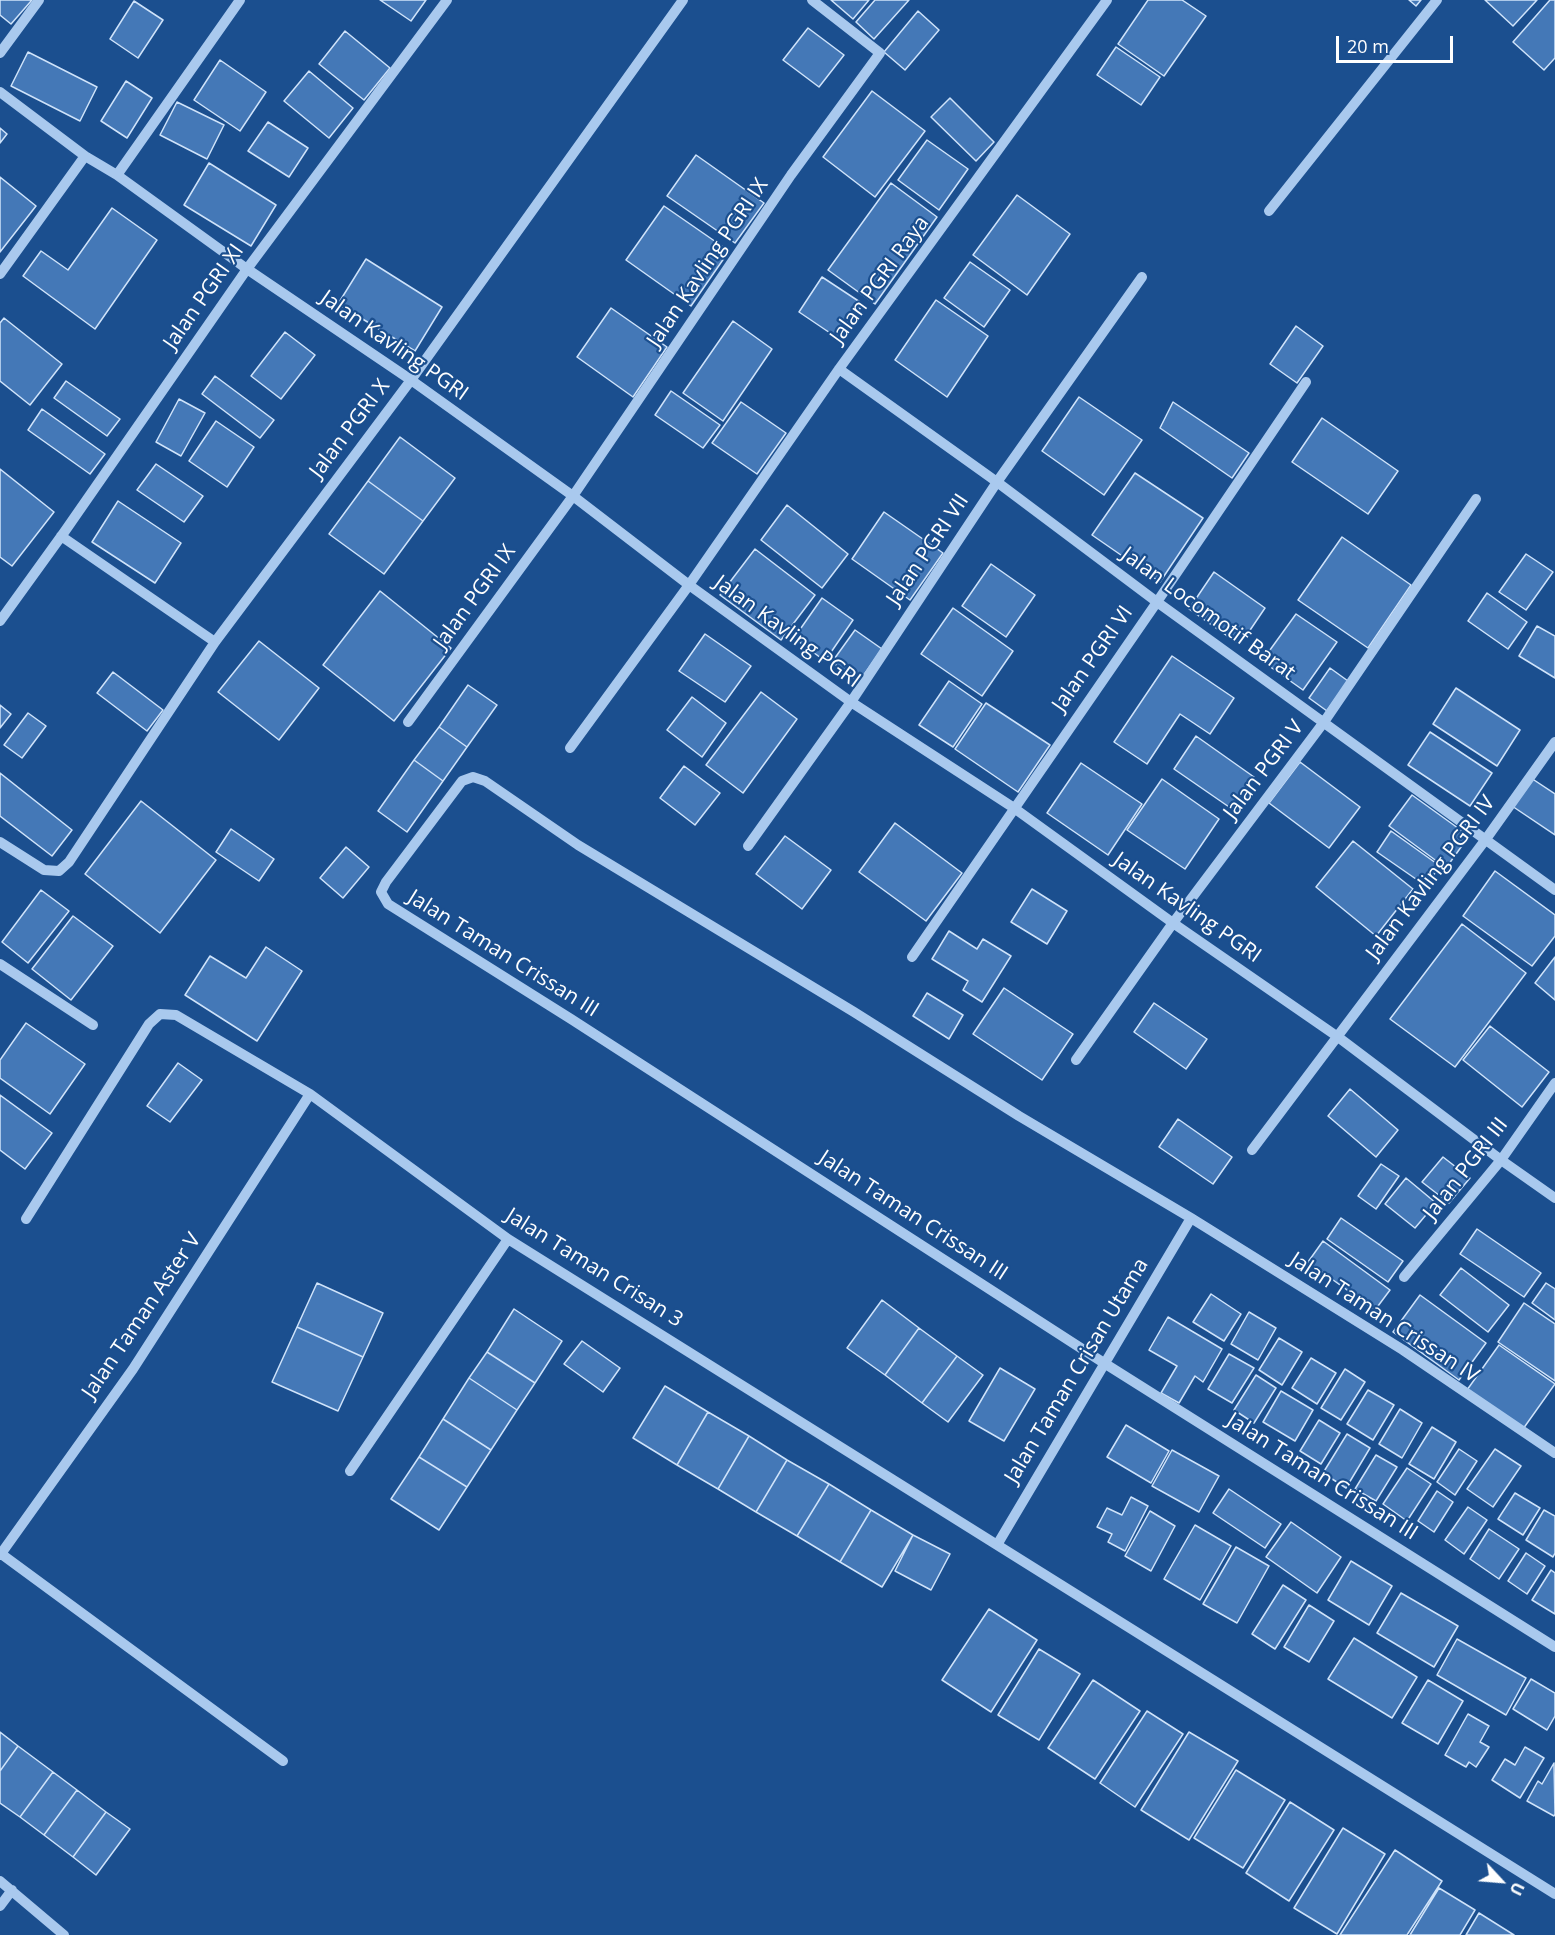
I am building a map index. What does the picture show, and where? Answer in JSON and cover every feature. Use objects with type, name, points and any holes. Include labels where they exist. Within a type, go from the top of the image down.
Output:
[{"type":"street","points":[[0,53],[39,0]]},
{"type":"street","points":[[117,175],[240,0]]},
{"type":"street","name":"Jalan PGRI XI","points":[[0,621],[247,269],[447,0]]},
{"type":"street","name":"Jalan PGRI X","points":[[0,842],[44,870],[59,871],[69,862],[215,642],[411,380],[683,0]]},
{"type":"street","name":"Jalan Kavling PGRI IX","points":[[573,496],[791,176],[880,54],[812,0]]},
{"type":"street","name":"Jalan PGRI Raya","points":[[570,748],[1107,0]]},
{"type":"street","points":[[1269,211],[1437,0]]},
{"type":"street","name":"Jalan Kavling PGRI","points":[[0,92],[85,156],[117,175],[247,269],[411,380],[573,496],[689,585],[851,702],[1014,808],[1173,923],[1338,1037],[1555,1198]]},
{"type":"street","points":[[0,274],[85,156]]},
{"type":"street","name":"Jalan PGRI VII","points":[[748,846],[851,702],[997,482],[1142,276]]},
{"type":"street","name":"Jalan Locomotif Barat","points":[[840,369],[1555,890]]},
{"type":"street","name":"Jalan PGRI VI","points":[[912,957],[1306,382]]},
{"type":"street","name":"Jalan PGRI IX","points":[[408,722],[573,496]]},
{"type":"street","name":"Jalan PGRI V","points":[[1076,1060],[1173,923],[1324,722],[1476,499]]},
{"type":"street","points":[[61,536],[215,642]]},
{"type":"street","name":"Jalan Kavling PGRI IV","points":[[1252,1150],[1486,839],[1555,742]]},
{"type":"street","name":"Jalan Taman Crissan IV","points":[[473,777],[485,782],[578,845],[854,1012],[1019,1116],[1191,1218],[1402,1350],[1555,1453]]},
{"type":"street","name":"Jalan Taman Crissan III","points":[[473,777],[462,781],[386,882],[381,892],[388,904],[571,1019],[1104,1363],[1555,1647]]},
{"type":"street","points":[[0,964],[93,1025]]},
{"type":"street","name":"Jalan Taman Crisan 3","points":[[26,1219],[149,1024],[160,1014],[176,1015],[310,1094],[508,1239],[1555,1894]]},
{"type":"street","name":"Jalan PGRI III","points":[[1404,1277],[1501,1160],[1555,1083]]},
{"type":"street","name":"Jalan Taman Aster V","points":[[0,1554],[133,1369],[310,1094]]},
{"type":"street","name":"Jalan Taman Crisan Utama","points":[[998,1545],[1191,1218]]},
{"type":"street","points":[[350,1471],[508,1239]]},
{"type":"street","points":[[0,1554],[283,1761]]},
{"type":"street","points":[[0,1881],[64,1935]]},
{"type":"street","points":[[0,1906],[12,1890]]},
{"type":"building","points":[[0,0],[32,0],[11,24],[0,15]]},
{"type":"building","points":[[380,0],[426,0],[411,21]]},
{"type":"building","points":[[831,0],[869,0],[853,19]]},
{"type":"building","points":[[875,0],[909,0],[874,39],[856,22]]},
{"type":"building","points":[[1148,0],[1182,0],[1206,16],[1164,76],[1118,44]]},
{"type":"building","points":[[1409,0],[1421,0],[1416,6]]},
{"type":"building","points":[[1485,0],[1537,0],[1513,26]]},
{"type":"building","points":[[1550,0],[1555,0],[1555,58],[1544,70],[1513,42]]},
{"type":"building","points":[[134,1],[163,20],[138,58],[110,39]]},
{"type":"building","points":[[918,11],[939,30],[905,70],[884,52]]},
{"type":"building","points":[[808,28],[844,55],[819,87],[783,60]]},
{"type":"building","points":[[345,31],[390,68],[364,100],[319,64]]},
{"type":"building","points":[[1116,47],[1160,77],[1141,105],[1097,75]]},
{"type":"building","points":[[28,52],[97,87],[80,121],[11,86]]},
{"type":"building","points":[[220,60],[266,92],[240,131],[194,100]]},
{"type":"building","points":[[309,71],[353,108],[329,138],[284,101]]},
{"type":"building","points":[[126,81],[152,98],[127,138],[101,121]]},
{"type":"building","points":[[872,91],[925,131],[875,197],[823,157]]},
{"type":"building","points":[[950,98],[994,142],[976,161],[931,117]]},
{"type":"building","points":[[177,102],[224,125],[207,159],[160,135]]},
{"type":"building","points":[[268,122],[308,148],[289,177],[248,151]]},
{"type":"building","points":[[0,128],[7,134],[0,143]]},
{"type":"building","points":[[927,140],[968,169],[939,210],[898,180]]},
{"type":"building","points":[[696,155],[764,203],[735,243],[667,196]]},
{"type":"building","points":[[209,163],[276,205],[251,246],[184,205]]},
{"type":"building","points":[[0,177],[36,206],[0,252]]},
{"type":"building","points":[[891,183],[937,217],[875,304],[828,270]]},
{"type":"building","points":[[1017,195],[1070,234],[1027,295],[973,255]]},
{"type":"building","points":[[664,206],[729,251],[691,306],[626,260]]},
{"type":"building","points":[[112,208],[157,240],[95,329],[23,276],[41,251],[68,270]]},
{"type":"building","points":[[366,259],[442,307],[415,351],[338,304]]},
{"type":"building","points":[[970,262],[1010,290],[984,327],[944,298]]},
{"type":"building","points":[[822,277],[863,304],[839,339],[799,312]]},
{"type":"building","points":[[936,300],[988,336],[947,397],[895,360]]},
{"type":"building","points":[[611,308],[667,347],[633,397],[577,357]]},
{"type":"building","points":[[4,318],[62,364],[30,405],[0,381],[0,323]]},
{"type":"building","points":[[733,321],[772,349],[723,421],[683,393]]},
{"type":"building","points":[[1296,326],[1323,346],[1297,383],[1270,364]]},
{"type":"building","points":[[285,332],[315,355],[281,399],[251,376]]},
{"type":"building","points":[[215,376],[274,420],[260,438],[202,394]]},
{"type":"building","points":[[66,381],[120,419],[107,436],[54,398]]},
{"type":"building","points":[[671,391],[720,425],[703,448],[655,415]]},
{"type":"building","points":[[1079,397],[1142,440],[1104,495],[1042,451]]},
{"type":"building","points":[[179,399],[205,413],[181,456],[156,442]]},
{"type":"building","points":[[741,402],[786,433],[757,474],[712,443]]},
{"type":"building","points":[[1173,402],[1249,453],[1232,478],[1160,428]]},
{"type":"building","points":[[42,409],[105,454],[90,474],[28,430]]},
{"type":"building","points":[[1322,418],[1398,471],[1368,514],[1292,462]]},
{"type":"building","points":[[216,421],[254,447],[227,487],[189,461]]},
{"type":"building","points":[[400,437],[455,478],[423,521],[368,481]]},
{"type":"building","points":[[156,464],[203,496],[184,522],[137,490]]},
{"type":"building","points":[[0,469],[54,512],[12,566],[0,557]]},
{"type":"building","points":[[1135,473],[1203,518],[1160,582],[1092,535]]},
{"type":"building","points":[[368,481],[423,521],[384,574],[329,534]]},
{"type":"building","points":[[118,501],[181,543],[155,583],[92,542]]},
{"type":"building","points":[[787,505],[848,554],[822,588],[761,540]]},
{"type":"building","points":[[884,512],[943,553],[910,600],[852,559]]},
{"type":"building","points":[[1342,537],[1411,585],[1368,648],[1298,600]]},
{"type":"building","points":[[755,549],[815,595],[781,640],[720,595]]},
{"type":"building","points":[[1526,554],[1553,572],[1526,610],[1499,592]]},
{"type":"building","points":[[991,564],[1035,595],[1006,637],[962,606]]},
{"type":"building","points":[[1214,572],[1265,608],[1240,645],[1189,609]]},
{"type":"building","points":[[380,591],[451,648],[394,721],[323,665]]},
{"type":"building","points":[[1487,593],[1527,622],[1508,649],[1468,621]]},
{"type":"building","points":[[822,598],[853,620],[825,661],[794,638]]},
{"type":"building","points":[[953,608],[1013,651],[982,696],[921,654]]},
{"type":"building","points":[[1296,614],[1337,642],[1303,690],[1262,661]]},
{"type":"building","points":[[1537,626],[1555,636],[1555,678],[1519,656]]},
{"type":"building","points":[[855,630],[882,649],[859,682],[832,662]]},
{"type":"building","points":[[705,634],[751,666],[725,702],[679,671]]},
{"type":"building","points":[[259,641],[319,688],[279,740],[218,692]]},
{"type":"building","points":[[1172,656],[1234,698],[1210,734],[1180,714],[1147,764],[1114,742]]},
{"type":"building","points":[[1330,668],[1348,681],[1327,711],[1309,698]]},
{"type":"building","points":[[113,672],[163,710],[147,731],[97,693]]},
{"type":"building","points":[[949,681],[982,704],[953,747],[919,725]]},
{"type":"building","points":[[468,685],[497,705],[467,747],[439,727]]},
{"type":"building","points":[[1456,688],[1520,730],[1497,766],[1433,724]]},
{"type":"building","points":[[761,692],[797,719],[743,793],[706,765]]},
{"type":"building","points":[[692,697],[726,723],[702,757],[667,730]]},
{"type":"building","points":[[986,703],[1050,745],[1018,792],[955,749]]},
{"type":"building","points":[[0,705],[11,714],[0,728]]},
{"type":"building","points":[[28,713],[46,726],[22,758],[4,745]]},
{"type":"building","points":[[439,727],[467,747],[443,781],[414,760]]},
{"type":"building","points":[[1430,732],[1492,773],[1470,806],[1408,765]]},
{"type":"building","points":[[1196,736],[1254,777],[1232,809],[1174,769]]},
{"type":"building","points":[[414,760],[443,781],[407,832],[378,811]]},
{"type":"building","points":[[1300,762],[1360,807],[1329,848],[1269,803]]},
{"type":"building","points":[[1081,763],[1142,804],[1108,855],[1047,813]]},
{"type":"building","points":[[684,766],[720,793],[695,825],[660,798]]},
{"type":"building","points":[[0,773],[72,830],[52,856],[0,816]]},
{"type":"building","points":[[1531,778],[1555,794],[1555,835],[1512,806]]},
{"type":"building","points":[[1162,779],[1219,819],[1185,869],[1127,830]]},
{"type":"building","points":[[1412,795],[1469,836],[1446,868],[1389,826]]},
{"type":"building","points":[[141,801],[216,860],[160,933],[85,874]]},
{"type":"building","points":[[895,823],[962,873],[926,921],[859,872]]},
{"type":"building","points":[[231,829],[274,859],[259,881],[216,852]]},
{"type":"building","points":[[1391,831],[1440,866],[1426,886],[1377,852]]},
{"type":"building","points":[[785,836],[831,870],[802,909],[756,874]]},
{"type":"building","points":[[1353,841],[1413,889],[1376,936],[1316,887]]},
{"type":"building","points":[[346,847],[369,867],[343,898],[320,878]]},
{"type":"building","points":[[1495,871],[1555,915],[1555,936],[1532,966],[1463,916]]},
{"type":"building","points":[[1032,889],[1067,911],[1047,944],[1011,922]]},
{"type":"building","points":[[41,890],[69,911],[28,963],[2,942]]},
{"type":"building","points":[[73,916],[113,946],[71,1000],[32,969]]},
{"type":"building","points":[[1462,924],[1526,973],[1455,1067],[1390,1019]]},
{"type":"building","points":[[949,931],[977,949],[983,939],[1011,956],[982,1002],[963,990],[968,981],[932,959]]},
{"type":"building","points":[[266,947],[302,971],[257,1041],[185,995],[210,956],[246,978]]},
{"type":"building","points":[[1555,957],[1555,1000],[1535,983]]},
{"type":"building","points":[[1004,988],[1073,1034],[1042,1080],[973,1034]]},
{"type":"building","points":[[927,993],[963,1015],[949,1039],[913,1016]]},
{"type":"building","points":[[1154,1003],[1207,1039],[1186,1069],[1134,1032]]},
{"type":"building","points":[[26,1023],[85,1064],[50,1114],[0,1078],[0,1060]]},
{"type":"building","points":[[1490,1026],[1549,1072],[1522,1107],[1463,1060]]},
{"type":"building","points":[[178,1063],[202,1080],[170,1122],[147,1106]]},
{"type":"building","points":[[1350,1089],[1398,1130],[1376,1157],[1328,1116]]},
{"type":"building","points":[[0,1095],[52,1133],[25,1169],[0,1150]]},
{"type":"building","points":[[1178,1119],[1232,1157],[1213,1184],[1159,1147]]},
{"type":"building","points":[[1443,1157],[1470,1178],[1449,1203],[1422,1182]]},
{"type":"building","points":[[1381,1164],[1399,1176],[1376,1209],[1358,1196]]},
{"type":"building","points":[[1406,1178],[1436,1203],[1415,1228],[1385,1204]]},
{"type":"building","points":[[1341,1218],[1403,1261],[1388,1282],[1327,1239]]},
{"type":"building","points":[[1477,1229],[1541,1273],[1524,1297],[1460,1254]]},
{"type":"building","points":[[1323,1241],[1390,1290],[1375,1310],[1308,1262]]},
{"type":"building","points":[[1461,1268],[1509,1305],[1488,1332],[1440,1295]]},
{"type":"building","points":[[317,1283],[383,1313],[363,1357],[297,1327]]},
{"type":"building","points":[[1546,1283],[1555,1289],[1555,1320],[1532,1303]]},
{"type":"building","points":[[1211,1294],[1241,1314],[1224,1341],[1193,1322]]},
{"type":"building","points":[[1420,1295],[1486,1343],[1459,1380],[1393,1332]]},
{"type":"building","points":[[882,1300],[919,1328],[885,1375],[847,1348]]},
{"type":"building","points":[[1524,1303],[1555,1324],[1555,1381],[1498,1342]]},
{"type":"building","points":[[514,1309],[562,1341],[535,1383],[487,1352]]},
{"type":"building","points":[[1249,1312],[1276,1328],[1258,1360],[1231,1344]]},
{"type":"building","points":[[1168,1317],[1222,1349],[1203,1382],[1195,1376],[1179,1403],[1161,1393],[1177,1366],[1149,1350]]},
{"type":"building","points":[[297,1327],[363,1357],[338,1411],[272,1382]]},
{"type":"building","points":[[919,1328],[957,1356],[922,1403],[885,1375]]},
{"type":"building","points":[[1279,1338],[1302,1352],[1282,1385],[1259,1370]]},
{"type":"building","points":[[582,1341],[620,1368],[603,1392],[564,1364]]},
{"type":"building","points":[[1499,1345],[1555,1384],[1523,1429],[1467,1390]]},
{"type":"building","points":[[487,1352],[535,1383],[517,1410],[469,1378]]},
{"type":"building","points":[[1229,1354],[1254,1368],[1232,1403],[1208,1389]]},
{"type":"building","points":[[957,1356],[983,1375],[948,1422],[922,1403]]},
{"type":"building","points":[[1311,1358],[1336,1373],[1317,1404],[1292,1388]]},
{"type":"building","points":[[1000,1368],[1035,1389],[1004,1441],[969,1421]]},
{"type":"building","points":[[1345,1369],[1365,1382],[1341,1420],[1321,1408]]},
{"type":"building","points":[[1256,1375],[1276,1388],[1254,1423],[1234,1410]]},
{"type":"building","points":[[469,1378],[517,1410],[491,1450],[443,1419]]},
{"type":"building","points":[[665,1386],[708,1412],[677,1465],[633,1438]]},
{"type":"building","points":[[1368,1390],[1394,1405],[1373,1440],[1347,1424]]},
{"type":"building","points":[[1281,1391],[1313,1410],[1295,1441],[1263,1422]]},
{"type":"building","points":[[1400,1409],[1422,1423],[1402,1458],[1379,1444]]},
{"type":"building","points":[[708,1412],[749,1436],[718,1489],[677,1465]]},
{"type":"building","points":[[443,1419],[491,1450],[467,1487],[419,1457]]},
{"type":"building","points":[[1319,1420],[1340,1433],[1321,1464],[1300,1451]]},
{"type":"building","points":[[1126,1425],[1169,1451],[1151,1483],[1107,1457]]},
{"type":"building","points":[[1432,1427],[1456,1442],[1434,1479],[1409,1464]]},
{"type":"building","points":[[1347,1434],[1370,1448],[1346,1488],[1323,1473]]},
{"type":"building","points":[[749,1436],[787,1460],[756,1512],[718,1489]]},
{"type":"building","points":[[1459,1449],[1477,1461],[1455,1495],[1437,1482]]},
{"type":"building","points":[[1495,1449],[1521,1466],[1493,1507],[1467,1489]]},
{"type":"building","points":[[1172,1450],[1219,1476],[1199,1512],[1152,1486]]},
{"type":"building","points":[[1376,1455],[1397,1467],[1376,1501],[1355,1489]]},
{"type":"building","points":[[419,1457],[467,1487],[439,1530],[391,1499]]},
{"type":"building","points":[[787,1460],[829,1484],[797,1536],[756,1512]]},
{"type":"building","points":[[1407,1468],[1431,1484],[1407,1521],[1383,1504]]},
{"type":"building","points":[[829,1484],[871,1510],[840,1562],[797,1536]]},
{"type":"building","points":[[1229,1489],[1281,1524],[1265,1548],[1213,1513]]},
{"type":"building","points":[[1437,1491],[1453,1502],[1434,1532],[1418,1521]]},
{"type":"building","points":[[1515,1493],[1540,1508],[1523,1535],[1498,1519]]},
{"type":"building","points":[[1131,1497],[1148,1506],[1125,1551],[1108,1542],[1112,1534],[1097,1527],[1107,1508],[1122,1515]]},
{"type":"building","points":[[1468,1507],[1487,1520],[1464,1554],[1445,1540]]},
{"type":"building","points":[[871,1510],[913,1535],[882,1587],[840,1562]]},
{"type":"building","points":[[1544,1510],[1555,1516],[1555,1553],[1553,1557],[1526,1540]]},
{"type":"building","points":[[1150,1511],[1175,1526],[1151,1571],[1125,1556]]},
{"type":"building","points":[[1291,1522],[1341,1557],[1317,1593],[1266,1557]]},
{"type":"building","points":[[1195,1525],[1231,1546],[1200,1600],[1164,1579]]},
{"type":"building","points":[[1489,1529],[1519,1549],[1499,1579],[1470,1559]]},
{"type":"building","points":[[913,1535],[950,1554],[931,1590],[895,1571]]},
{"type":"building","points":[[1236,1547],[1269,1566],[1237,1623],[1203,1604]]},
{"type":"building","points":[[1526,1553],[1545,1566],[1527,1594],[1508,1581]]},
{"type":"building","points":[[1351,1561],[1392,1586],[1369,1625],[1328,1600]]},
{"type":"building","points":[[1551,1570],[1555,1573],[1555,1614],[1532,1600]]},
{"type":"building","points":[[1283,1585],[1306,1600],[1275,1649],[1252,1634]]},
{"type":"building","points":[[1401,1593],[1458,1626],[1434,1667],[1377,1633]]},
{"type":"building","points":[[1309,1605],[1334,1621],[1309,1662],[1284,1647]]},
{"type":"building","points":[[989,1609],[1037,1640],[991,1712],[942,1680]]},
{"type":"building","points":[[1354,1638],[1417,1677],[1392,1718],[1328,1679]]},
{"type":"building","points":[[1457,1639],[1526,1678],[1506,1715],[1437,1675]]},
{"type":"building","points":[[1039,1649],[1080,1674],[1039,1740],[998,1715]]},
{"type":"building","points":[[1531,1679],[1555,1693],[1555,1716],[1547,1730],[1513,1709]]},
{"type":"building","points":[[1093,1680],[1140,1711],[1095,1779],[1048,1748]]},
{"type":"building","points":[[1428,1680],[1463,1701],[1438,1744],[1402,1723]]},
{"type":"building","points":[[1147,1711],[1183,1734],[1135,1807],[1100,1783]]},
{"type":"building","points":[[1468,1714],[1489,1726],[1480,1742],[1489,1747],[1476,1767],[1469,1762],[1466,1767],[1445,1755]]},
{"type":"building","points":[[0,1732],[18,1746],[0,1771]]},
{"type":"building","points":[[1189,1732],[1238,1761],[1189,1840],[1141,1810]]},
{"type":"building","points":[[18,1746],[53,1772],[20,1817],[0,1803],[0,1771]]},
{"type":"building","points":[[1525,1747],[1544,1758],[1520,1798],[1492,1780],[1505,1759],[1515,1765]]},
{"type":"building","points":[[1554,1763],[1554,1816],[1527,1801],[1538,1781],[1542,1784]]},
{"type":"building","points":[[1236,1770],[1285,1800],[1243,1868],[1194,1838]]},
{"type":"building","points":[[53,1772],[77,1790],[44,1835],[20,1817]]},
{"type":"building","points":[[77,1790],[106,1812],[73,1857],[44,1835]]},
{"type":"building","points":[[1290,1802],[1334,1830],[1289,1901],[1246,1873]]},
{"type":"building","points":[[106,1812],[130,1829],[96,1875],[73,1857]]},
{"type":"building","points":[[1343,1828],[1385,1854],[1337,1934],[1294,1908]]},
{"type":"building","points":[[1395,1850],[1442,1881],[1407,1935],[1340,1935]]},
{"type":"building","points":[[1439,1888],[1475,1910],[1460,1935],[1410,1935]]},
{"type":"building","points":[[1479,1913],[1514,1935],[1466,1935]]}]
